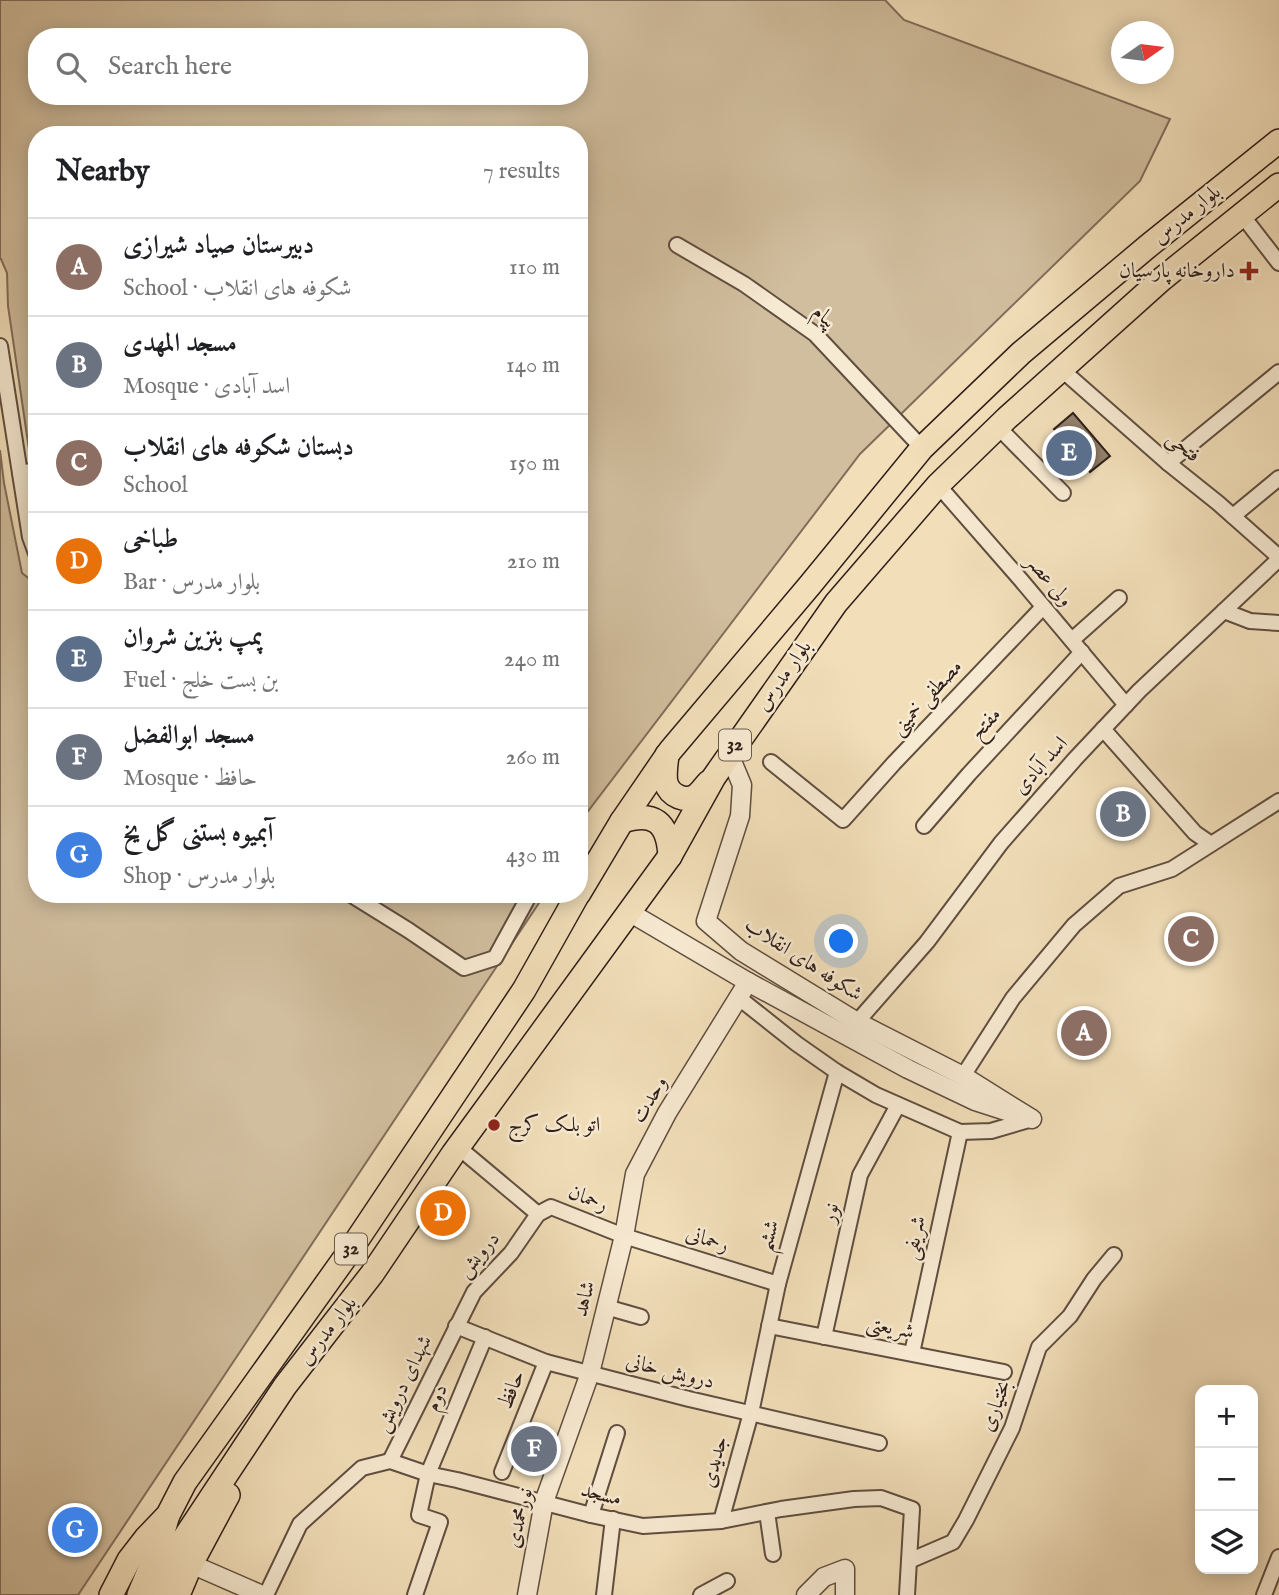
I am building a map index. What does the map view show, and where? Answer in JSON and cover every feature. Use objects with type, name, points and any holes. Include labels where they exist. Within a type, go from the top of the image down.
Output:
[{"type":"highway","name":"بلوار مدرس","points":[[588,874],[667,755],[922,448],[1021,353],[1279,141]]},
{"type":"highway","name":"بلوار مدرس","points":[[285,1386],[372,1274],[458,1147],[670,856],[714,776],[836,603],[938,485],[998,427],[1162,279],[1279,185]]},
{"type":"highway","points":[[667,755],[667,786],[674,795],[688,799],[698,794],[714,776]]},
{"type":"highway","points":[[622,821],[647,817],[661,824],[670,841],[670,856]]},
{"type":"highway","name":"بلوار مدرس","points":[[111,1595],[129,1560],[168,1515],[185,1482],[332,1277],[524,990],[571,903]]},
{"type":"highway","points":[[178,1595],[191,1564],[285,1386]]},
{"type":"highway","name":"32","points":[[156,1595],[178,1546],[285,1386]]},
{"type":"highway","points":[[139,1595],[157,1552],[168,1515]]},
{"type":"street","points":[[1242,215],[1279,263]]},
{"type":"street","name":"پیام","points":[[677,245],[744,284],[815,334],[922,448]]},
{"type":"street","points":[[0,346],[28,524]]},
{"type":"street","name":"فتحی","points":[[1061,369],[1279,558]]},
{"type":"street","points":[[1168,463],[1279,372]]},
{"type":"street","points":[[998,427],[1063,493]]},
{"type":"street","points":[[20,473],[28,472]]},
{"type":"street","points":[[1233,516],[1279,478]]},
{"type":"street","name":"ولی عصر","points":[[938,485],[1126,705]]},
{"type":"street","name":"اسد آبادی","points":[[857,1022],[927,942],[1001,843],[1103,729],[1279,558]]},
{"type":"street","name":"مفتح","points":[[923,825],[1119,598]]},
{"type":"street","name":"مصطفی خمینی","points":[[771,762],[843,820],[1042,607]]},
{"type":"street","points":[[1224,611],[1250,621],[1279,623]]},
{"type":"street","points":[[1103,729],[1195,833],[1211,844]]},
{"type":"street","name":"شکوفه های انقلاب","points":[[729,754],[742,785],[740,816],[706,921],[741,951],[857,1022],[963,1076],[1032,1119]]},
{"type":"street","points":[[963,1076],[1013,998],[1074,925],[1119,886],[1172,869],[1279,801]]},
{"type":"street","points":[[364,903],[464,968],[495,958],[525,903]]},
{"type":"street","name":"شکوفه های انقلاب","points":[[629,912],[744,990],[975,1101],[1032,1119]]},
{"type":"street","name":"شکوفه های انقلاب","points":[[744,990],[797,1044],[836,1072],[898,1105],[960,1132],[991,1131],[1032,1119]]},
{"type":"street","name":"وحدت","points":[[624,1236],[635,1174],[667,1113],[744,990]]},
{"type":"street","name":"ششم","points":[[751,1413],[778,1284],[836,1072]]},
{"type":"street","name":"نور","points":[[824,1337],[860,1175],[898,1105]]},
{"type":"street","name":"شریفی","points":[[912,1353],[960,1132]]},
{"type":"street","points":[[458,1147],[538,1214]]},
{"type":"street","name":"رحمان","points":[[538,1214],[551,1208],[624,1236]]},
{"type":"street","name":"درویش","points":[[456,1326],[474,1292],[510,1253],[538,1214]]},
{"type":"street","name":"رحمانی","points":[[624,1236],[778,1284]]},
{"type":"street","name":"شاهد","points":[[590,1373],[624,1236]]},
{"type":"street","name":"بختیاری","points":[[909,1561],[953,1542],[1012,1428],[1039,1347],[1070,1316],[1094,1279],[1114,1255]]},
{"type":"street","points":[[607,1307],[641,1317]]},
{"type":"street","name":"درویش خانی","points":[[456,1326],[545,1362],[879,1443]]},
{"type":"street","name":"شهدای درویش","points":[[390,1461],[456,1326]]},
{"type":"street","name":"شریعتی","points":[[769,1326],[1004,1372]]},
{"type":"street","name":"دوم","points":[[415,1595],[440,1522],[419,1515],[428,1474],[485,1338]]},
{"type":"street","name":"حافظ","points":[[502,1472],[545,1362]]},
{"type":"street","name":"نورمحمدی","points":[[527,1595],[544,1502],[590,1373]]},
{"type":"street","name":"جدیدی","points":[[721,1521],[751,1413]]},
{"type":"street","points":[[591,1515],[617,1433]]},
{"type":"street","points":[[191,1564],[264,1595],[300,1524],[362,1468],[390,1461]]},
{"type":"street","name":"مسجد","points":[[390,1461],[428,1474],[591,1515],[643,1525],[721,1521],[855,1499],[881,1498],[912,1509],[909,1561]]},
{"type":"street","points":[[767,1512],[773,1554]]},
{"type":"street","points":[[604,1595],[613,1519]]},
{"type":"street","points":[[907,1595],[909,1561]]},
{"type":"street","points":[[1264,1595],[1278,1566]]},
{"type":"street","points":[[806,1595],[824,1577],[845,1569],[845,1595]]},
{"type":"street","points":[[701,1595],[727,1581]]},
{"type":"shaded area","points":[[0,0],[885,0],[904,20],[1170,119],[1140,181],[860,454],[588,811],[588,126],[28,126],[28,443],[8,306],[7,273],[1,259]]},
{"type":"shaded area","points":[[0,450],[22,573],[28,578],[28,903],[539,903],[78,1595],[0,1595]]},
{"type":"building","points":[[1073,413],[1110,456],[1090,472],[1054,429]]},
{"type":"place","name":"داروخانه پارسیان","points":[[1249,271]]},
{"type":"place","name":"پمپ بنزین شروان","points":[[1069,453]]},
{"type":"place","name":"مسجد المهدی","points":[[1123,814]]},
{"type":"place","name":"دبستان شکوفه های انقلاب","points":[[1191,939]]},
{"type":"place","name":"دبیرستان صیاد شیرازی","points":[[1084,1033]]},
{"type":"place","name":"اتو بلک کرج","points":[[494,1125]]},
{"type":"place","name":"طباخی","points":[[443,1213]]},
{"type":"place","name":"مسجد ابوالفضل","points":[[534,1449]]},
{"type":"place","name":"آبمیوه بستنی گل یخ","points":[[75,1530]]}]
